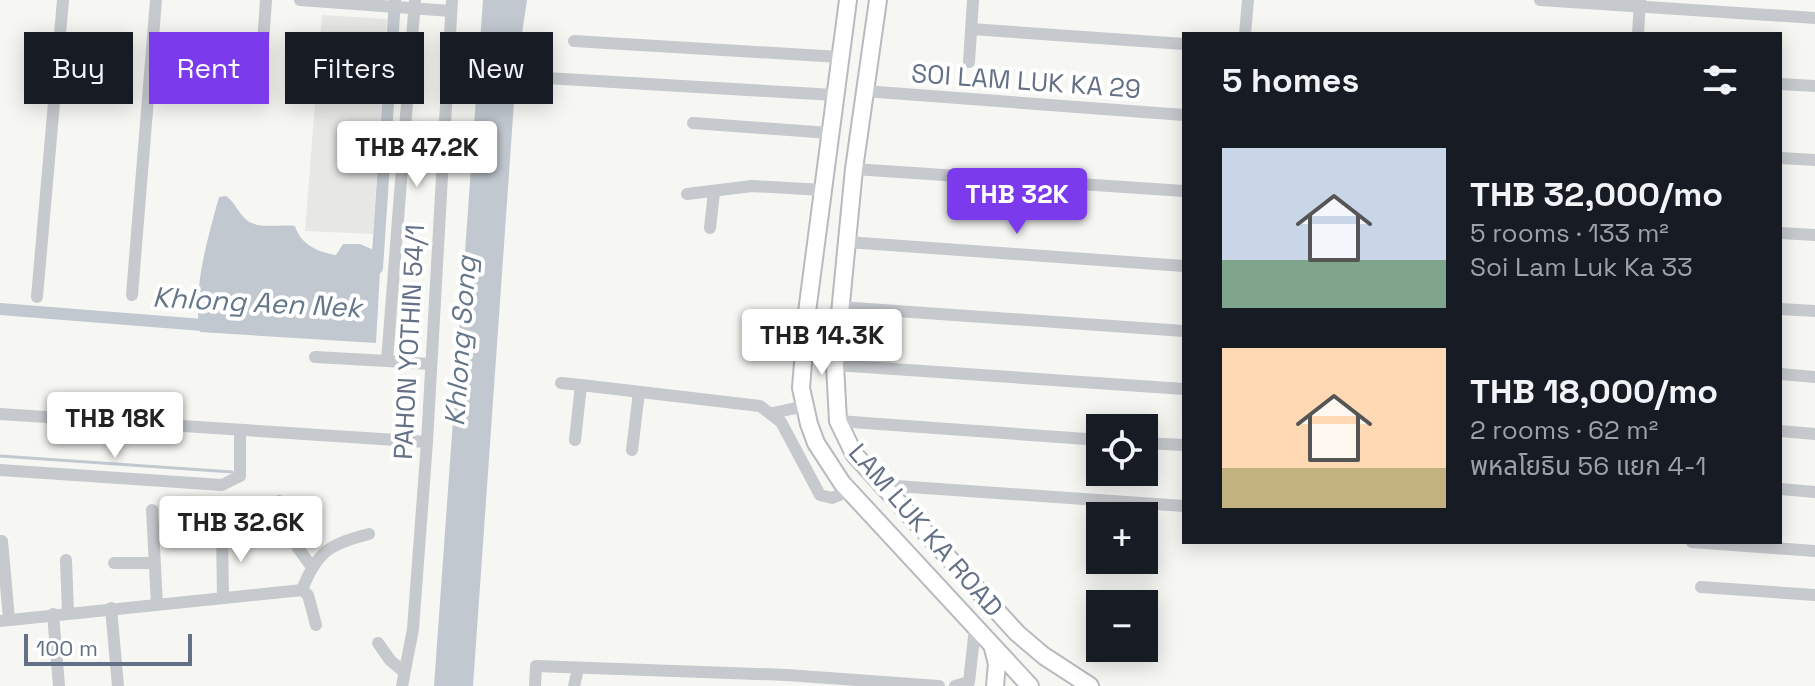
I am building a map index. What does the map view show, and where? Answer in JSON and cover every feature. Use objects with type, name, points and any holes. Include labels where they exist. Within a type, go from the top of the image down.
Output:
[{"type":"main road","name":"LAM LUK KA ROAD","points":[[848,0],[803,359],[805,406],[816,443],[849,491],[1030,686]]},
{"type":"main road","name":"LAM LUK KA ROAD","points":[[878,0],[854,169],[840,307],[835,365],[838,421],[854,454],[1017,633],[1044,656],[1090,686]]},
{"type":"main road","points":[[993,647],[997,664],[995,686]]},
{"type":"street","points":[[37,297],[63,0]]},
{"type":"street","points":[[132,295],[156,0]]},
{"type":"street","points":[[264,32],[266,0]]},
{"type":"street","points":[[300,0],[451,6]]},
{"type":"street","points":[[969,62],[973,0]]},
{"type":"street","points":[[1245,32],[1248,0]]},
{"type":"street","points":[[1540,0],[1640,4],[1815,18]]},
{"type":"street","points":[[1638,32],[1640,4]]},
{"type":"street","points":[[387,361],[397,5]]},
{"type":"street","name":"PAHON YOTHIN 54/1","points":[[402,686],[413,629],[427,442],[451,6]]},
{"type":"street","points":[[971,29],[1182,44]]},
{"type":"street","points":[[574,41],[840,57]]},
{"type":"street","points":[[553,78],[834,95]]},
{"type":"street","points":[[1782,84],[1815,86]]},
{"type":"street","name":"SOI LAM LUK KA 29","points":[[864,91],[1182,115]]},
{"type":"street","points":[[693,123],[829,133]]},
{"type":"street","points":[[1782,158],[1815,160]]},
{"type":"street","points":[[854,169],[1182,191]]},
{"type":"street","points":[[687,194],[779,185],[823,190]]},
{"type":"street","points":[[710,228],[714,192]]},
{"type":"street","points":[[1782,233],[1815,235]]},
{"type":"street","points":[[847,242],[1182,266]]},
{"type":"street","points":[[840,307],[1182,331]]},
{"type":"street","points":[[1782,309],[1815,311]]},
{"type":"street","points":[[315,357],[429,364]]},
{"type":"street","points":[[835,365],[1182,389]]},
{"type":"street","points":[[1782,374],[1815,377]]},
{"type":"street","points":[[561,383],[760,406],[773,413],[820,495],[832,498],[849,491]]},
{"type":"street","points":[[575,440],[581,385]]},
{"type":"street","points":[[632,450],[639,392]]},
{"type":"street","points":[[773,413],[805,406]]},
{"type":"street","points":[[0,414],[427,442]]},
{"type":"street","points":[[838,421],[1086,439]]},
{"type":"street","points":[[0,470],[222,485],[240,476],[240,431]]},
{"type":"street","points":[[1782,431],[1815,434]]},
{"type":"street","points":[[1158,444],[1182,445]]},
{"type":"street","points":[[882,485],[1182,506]]},
{"type":"street","points":[[1782,489],[1815,492]]},
{"type":"street","points":[[279,501],[302,556],[311,566]]},
{"type":"street","points":[[152,510],[157,604]]},
{"type":"street","points":[[222,532],[223,597]]},
{"type":"street","points":[[302,590],[311,566],[338,542],[369,534]]},
{"type":"street","points":[[2,541],[4,620],[302,590],[308,595],[316,625]]},
{"type":"street","points":[[1719,544],[1815,551]]},
{"type":"street","points":[[66,560],[68,612]]},
{"type":"street","points":[[114,563],[154,563]]},
{"type":"street","points":[[1701,587],[1815,595]]},
{"type":"street","points":[[111,608],[118,686]]},
{"type":"street","points":[[53,614],[59,686]]},
{"type":"street","points":[[955,686],[969,682],[975,628]]},
{"type":"street","points":[[378,643],[404,672]]},
{"type":"street","points":[[535,686],[536,666],[787,675],[939,686]]},
{"type":"street","points":[[574,686],[578,669]]},
{"type":"shaded area","points":[[322,15],[387,19],[386,32],[321,32]]},
{"type":"shaded area","points":[[315,104],[381,104],[373,234],[305,231]]},
{"type":"water","points":[[483,0],[527,0],[522,32],[481,32]]},
{"type":"water","name":"Khlong Song","points":[[476,104],[514,104],[473,686],[434,686]]},
{"type":"water","points":[[226,196],[248,221],[264,226],[295,226],[306,243],[323,252],[336,255],[343,244],[360,244],[381,253],[376,343],[200,332],[198,299],[202,264],[219,197]]},
{"type":"waterway","name":"Khlong Aen Nek","points":[[377,268],[395,0]]},
{"type":"waterway","name":"Khlong Aen Nek","points":[[0,309],[215,326]]},
{"type":"waterway","points":[[0,456],[232,472]]}]
